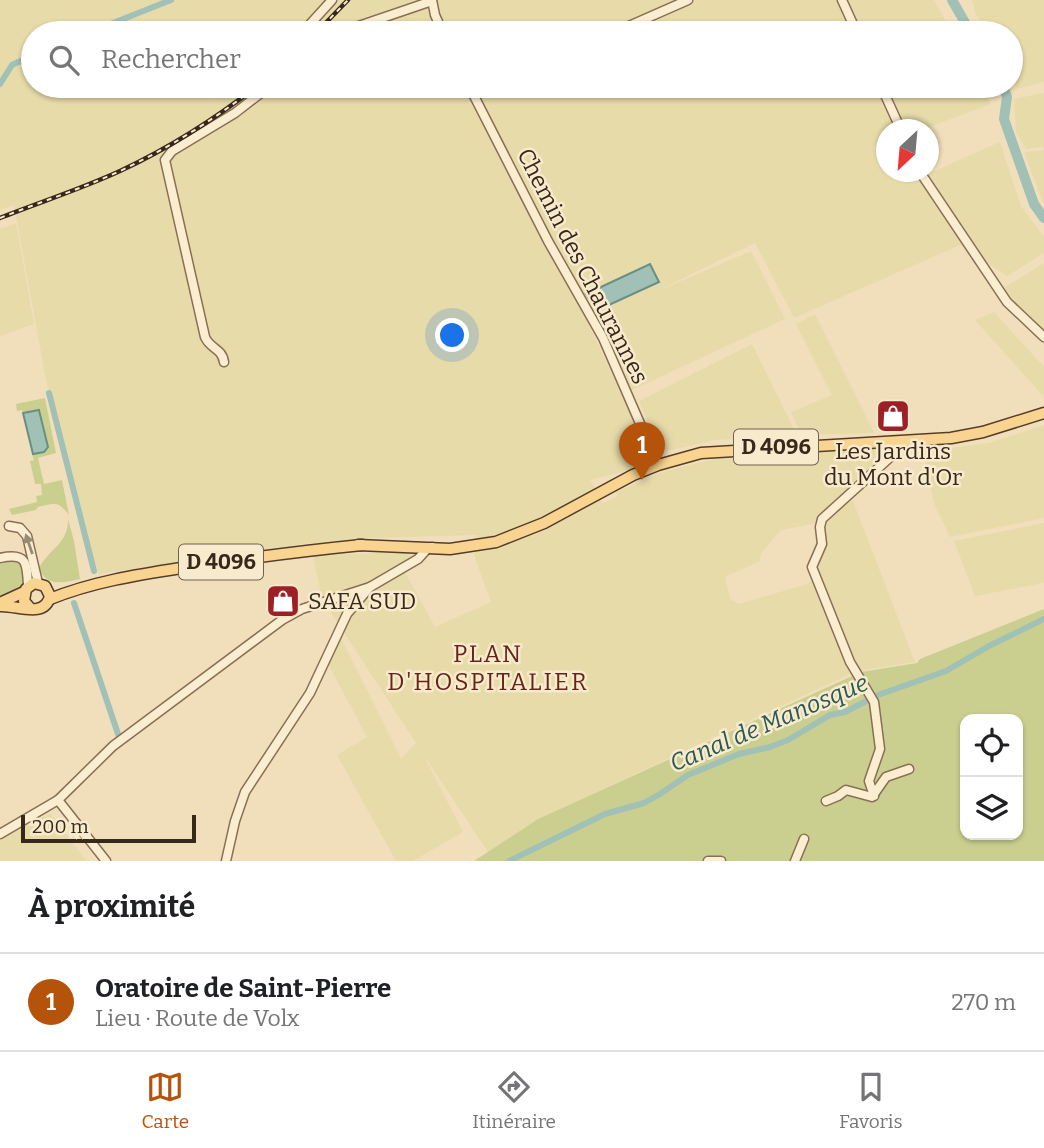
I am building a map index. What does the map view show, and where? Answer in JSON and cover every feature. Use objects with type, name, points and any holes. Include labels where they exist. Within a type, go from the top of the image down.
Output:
[{"type":"main road","name":"D 4096","points":[[358,545],[428,549],[485,545],[561,514],[624,479],[658,465],[701,453],[966,435],[1044,414]]},
{"type":"main road","name":"D 4096","points":[[50,600],[85,587],[146,574],[253,557],[380,543],[465,543],[522,532]]},
{"type":"main road","name":"D 4096","points":[[0,605],[34,587],[85,587]]},
{"type":"main road","points":[[34,587],[50,600],[42,609],[30,608],[24,601],[34,587]]},
{"type":"main road","name":"D 4096","points":[[0,605],[30,608]]},
{"type":"street","points":[[313,21],[332,0]]},
{"type":"street","points":[[372,21],[432,0],[438,21]]},
{"type":"street","points":[[640,21],[688,0]]},
{"type":"street","points":[[842,0],[852,21]]},
{"type":"street","points":[[224,362],[221,352],[208,343],[205,337],[165,160],[169,152],[235,113],[254,98]]},
{"type":"street","name":"Chemin des Chaurannes","points":[[476,98],[548,241],[603,338],[658,465]]},
{"type":"street","points":[[886,98],[896,119]]},
{"type":"street","points":[[927,182],[999,291],[1018,314],[1044,337]]},
{"type":"street","points":[[874,796],[869,781],[880,749],[872,699],[850,662],[812,567],[822,544],[822,519],[896,452],[902,441]]},
{"type":"street","points":[[9,526],[20,528],[27,536],[34,587]]},
{"type":"street","points":[[0,834],[58,800],[113,746],[282,620],[302,610],[370,587],[418,559],[431,547],[458,546],[465,543]]},
{"type":"street","points":[[0,558],[13,555],[23,559],[34,587]]},
{"type":"street","points":[[226,861],[245,792],[310,693],[347,614],[370,587]]},
{"type":"street","points":[[874,796],[887,777],[909,769]]},
{"type":"street","points":[[826,801],[848,789],[874,796]]},
{"type":"street","points":[[58,800],[106,861]]},
{"type":"street","points":[[794,861],[804,839]]},
{"type":"street","points":[[708,861],[721,861]]},
{"type":"shaded area","points":[[0,0],[934,0],[945,21],[21,21],[21,98],[988,98],[991,104],[939,123],[939,119],[876,119],[876,182],[939,182],[939,169],[1000,142],[1021,206],[1044,237],[1044,253],[1007,276],[960,245],[794,318],[755,243],[655,292],[751,251],[785,319],[632,390],[601,319],[589,325],[650,456],[637,468],[590,480],[603,503],[618,496],[616,492],[666,471],[722,457],[889,447],[890,453],[813,524],[781,530],[761,553],[760,561],[725,577],[730,599],[739,604],[807,584],[817,576],[815,565],[824,524],[845,502],[853,501],[915,662],[857,671],[538,819],[488,852],[423,754],[463,832],[413,861],[396,861],[337,755],[367,737],[326,660],[338,632],[401,759],[416,743],[322,599],[313,555],[416,552],[405,572],[435,627],[491,602],[474,555],[477,535],[368,538],[303,544],[98,574],[46,380],[14,205],[0,210]]},
{"type":"shaded area","points":[[972,0],[1044,0],[1044,82],[1023,87],[1023,21],[981,21],[976,15]]},
{"type":"shaded area","points":[[1044,93],[1044,149],[1026,149],[1016,132],[1014,99]]},
{"type":"shaded area","points":[[1044,150],[1044,205],[1024,152]]},
{"type":"shaded area","points":[[16,223],[34,324],[0,336],[0,229]]},
{"type":"shaded area","points":[[1044,263],[1044,337],[999,291]]},
{"type":"shaded area","points":[[994,312],[1044,367],[1044,397],[975,320]]},
{"type":"shaded area","points":[[815,314],[874,433],[801,435],[791,412],[832,395],[796,324]]},
{"type":"shaded area","points":[[752,344],[797,435],[715,440],[661,452],[639,401]]},
{"type":"shaded area","points":[[1044,425],[1044,518],[950,537],[934,503],[923,452],[989,443]]},
{"type":"shaded area","points":[[1044,523],[1044,583],[975,596],[954,541]]},
{"type":"shaded area","points":[[51,814],[86,861],[0,861],[0,832]]},
{"type":"green space","points":[[45,398],[56,453],[38,458],[44,484],[62,480],[69,515],[62,507],[53,504],[12,515],[9,509],[37,502],[36,496],[42,495],[41,484],[35,484],[30,461],[34,460],[32,454],[44,453],[48,447],[40,410],[23,413],[22,410],[17,411],[16,404]]},
{"type":"green space","points":[[68,519],[80,579],[51,581],[39,568],[62,540]]},
{"type":"green space","points":[[15,559],[23,565],[22,584],[17,590],[0,599],[0,562]]},
{"type":"green space","points":[[1044,609],[1044,861],[474,861],[538,819],[861,672],[917,663],[920,659]]},
{"type":"water","points":[[650,264],[659,282],[598,310],[586,294]]},
{"type":"water","points":[[39,410],[48,447],[44,452],[33,454],[23,413]]},
{"type":"waterway","points":[[118,21],[171,0]]},
{"type":"waterway","points":[[952,0],[964,21]]},
{"type":"waterway","points":[[0,84],[12,65],[21,61]]},
{"type":"waterway","points":[[1007,98],[1004,119],[1034,204],[1044,218]]},
{"type":"waterway","points":[[49,393],[94,571]]},
{"type":"waterway","points":[[74,603],[119,737]]},
{"type":"waterway","name":"Canal de Manosque","points":[[509,861],[605,814],[644,803],[688,775],[739,754],[788,740],[830,715],[845,712],[878,695],[946,671],[1044,619]]},
{"type":"railway","points":[[328,21],[348,0]]},
{"type":"railway","points":[[0,218],[120,171],[191,132],[241,98]]},
{"type":"place","name":"Les Jardins du Mont d'Or","points":[[893,416]]},
{"type":"place","name":"Oratoire de Saint-Pierre","points":[[642,480]]},
{"type":"place","name":"SAFA SUD","points":[[283,601]]},
{"type":"district","name":"PLAN D'HOSPITALIER","points":[[488,668]]}]
